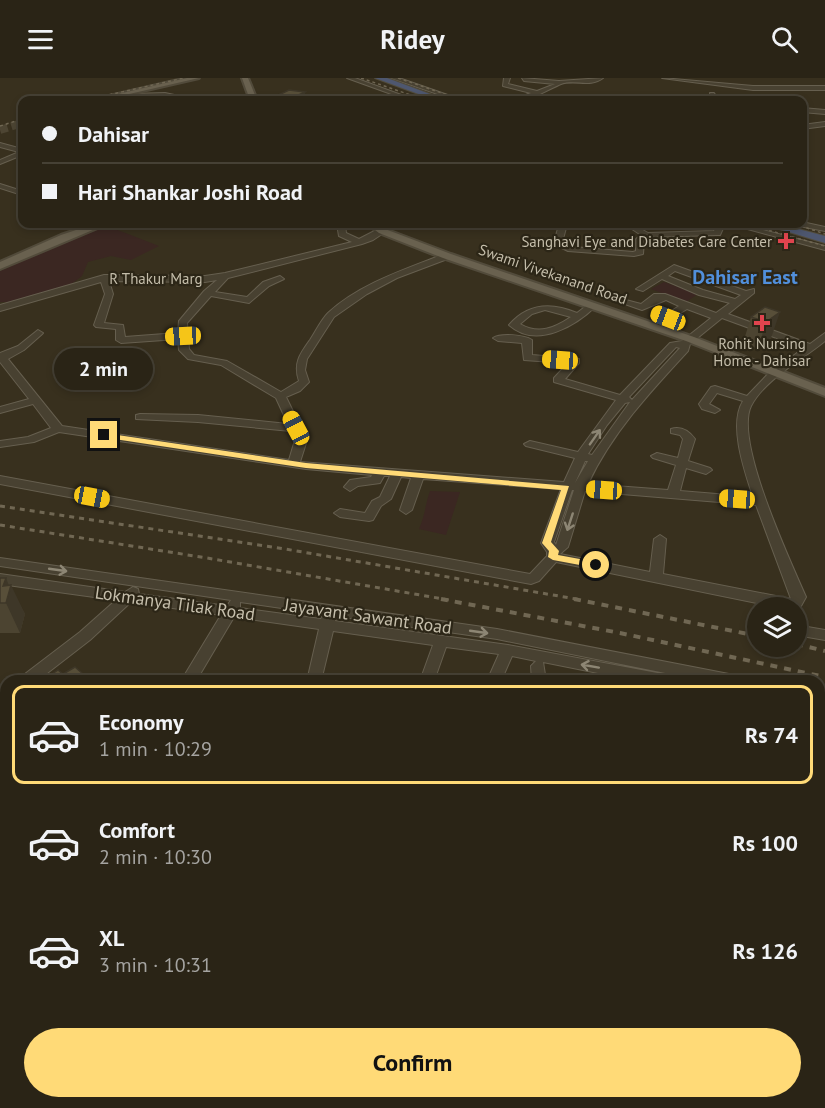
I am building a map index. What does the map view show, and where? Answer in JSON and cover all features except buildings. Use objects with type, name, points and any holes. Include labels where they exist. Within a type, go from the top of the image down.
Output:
[{"type":"highway","points":[[367,78],[417,96]]},
{"type":"highway","points":[[379,78],[431,96]]},
{"type":"highway","points":[[384,78],[436,96]]},
{"type":"highway","points":[[783,228],[825,240]]},
{"type":"highway","points":[[800,228],[825,234]]},
{"type":"main road","points":[[104,96],[181,78]]},
{"type":"main road","points":[[133,96],[196,78]]},
{"type":"main road","points":[[237,78],[244,96]]},
{"type":"main road","points":[[245,78],[252,96]]},
{"type":"main road","points":[[0,265],[85,228]]},
{"type":"main road","points":[[0,265],[91,228]]},
{"type":"main road","name":"Swami Vivekanand Road","points":[[390,228],[447,256],[561,293],[589,310],[690,339],[825,383]]},
{"type":"main road","name":"Swami Vivekanand Road","points":[[391,228],[443,250],[665,320],[690,339]]},
{"type":"main road","name":"Swami Vivekanand Road","points":[[780,369],[825,392]]},
{"type":"street","points":[[350,78],[401,96]]},
{"type":"street","points":[[394,78],[447,96]]},
{"type":"street","points":[[524,79],[593,82],[600,78]]},
{"type":"street","points":[[662,79],[684,79],[753,88],[825,88]]},
{"type":"street","points":[[506,81],[524,96]]},
{"type":"street","points":[[536,96],[555,89],[557,81]]},
{"type":"street","points":[[807,110],[825,112]]},
{"type":"street","points":[[807,127],[825,124]]},
{"type":"street","points":[[807,127],[825,132]]},
{"type":"street","points":[[2,147],[18,151]]},
{"type":"street","points":[[0,164],[18,154]]},
{"type":"street","points":[[0,164],[18,159]]},
{"type":"street","points":[[0,186],[18,192]]},
{"type":"street","points":[[807,225],[825,229]]},
{"type":"street","points":[[341,228],[342,234],[359,242]]},
{"type":"street","name":"R Thakur Marg","points":[[0,308],[104,278],[205,279],[225,276],[359,242],[383,228]]},
{"type":"street","points":[[562,228],[559,240],[571,249],[634,254],[640,252],[640,239],[646,235],[717,232],[719,228]]},
{"type":"street","points":[[636,228],[646,235]]},
{"type":"street","points":[[748,228],[825,248]]},
{"type":"street","points":[[280,396],[296,389],[304,382],[300,370],[302,359],[331,315],[364,292],[394,276],[447,256]]},
{"type":"street","points":[[625,302],[642,307],[657,297],[638,288],[672,268],[749,292],[690,339],[673,345],[621,398],[582,456],[566,488],[547,543],[553,554],[796,603],[799,597],[759,501],[743,433],[746,406],[751,400],[780,369],[812,348],[825,336]]},
{"type":"street","points":[[225,276],[207,293],[182,323],[184,350],[191,357],[224,363],[280,396],[302,440],[293,464]]},
{"type":"street","points":[[661,276],[702,293],[736,302]]},
{"type":"street","points":[[104,278],[109,294],[99,325],[120,327],[121,340],[183,336]]},
{"type":"street","points":[[207,293],[249,300],[266,284],[280,279]]},
{"type":"street","points":[[543,305],[561,293]]},
{"type":"street","points":[[665,320],[705,294],[717,296]]},
{"type":"street","points":[[678,321],[665,320],[651,307],[665,297],[812,348]]},
{"type":"street","points":[[546,306],[589,310],[560,329],[538,333],[525,331],[514,325],[534,310],[546,306]]},
{"type":"street","points":[[38,333],[21,348],[1,357],[57,429]]},
{"type":"street","points":[[498,338],[527,340],[527,358],[576,361],[558,380],[635,402]]},
{"type":"street","points":[[0,480],[532,579],[562,547],[580,489],[614,431],[635,402],[685,349],[690,339]]},
{"type":"street","points":[[715,410],[704,404],[715,389],[751,400]]},
{"type":"street","points":[[0,410],[33,400]]},
{"type":"street","points":[[140,417],[172,416],[296,428]]},
{"type":"street","points":[[0,444],[30,440],[57,429],[378,476],[391,486]]},
{"type":"street","points":[[674,494],[689,439],[684,433],[675,430]]},
{"type":"street","points":[[530,444],[596,461]]},
{"type":"street","points":[[657,456],[706,470]]},
{"type":"street","points":[[350,487],[354,483],[397,473],[566,488],[759,501]]},
{"type":"street","points":[[340,513],[369,517],[376,504],[385,499],[397,473]]},
{"type":"street","points":[[406,510],[418,475]]},
{"type":"street","points":[[641,487],[674,494]]},
{"type":"street","points":[[656,576],[660,539]]},
{"type":"street","name":"Jayavant Sawant Road","points":[[0,562],[240,597],[328,617],[497,634],[704,675]]},
{"type":"street","name":"Lokmanya Tilak Road","points":[[0,579],[232,610],[328,617],[441,641],[508,650],[637,675]]},
{"type":"street","points":[[34,675],[85,636],[129,597],[142,582]]},
{"type":"street","points":[[192,675],[240,597]]},
{"type":"street","points":[[315,675],[328,617]]},
{"type":"street","points":[[807,632],[825,635]]},
{"type":"street","points":[[429,675],[441,641]]},
{"type":"street","points":[[497,675],[508,650]]},
{"type":"shaded area","points":[[98,228],[113,228],[159,246],[131,260],[111,256],[88,262],[82,276],[69,286],[9,302],[0,302],[0,271]]},
{"type":"shaded area","points":[[664,282],[698,294],[686,302],[651,289]]},
{"type":"shaded area","points":[[430,491],[460,492],[446,535],[419,529]]},
{"type":"tunnel","points":[[0,130],[18,124]]},
{"type":"railway","points":[[104,96],[184,78]]},
{"type":"railway","points":[[361,78],[413,96]]},
{"type":"railway","points":[[398,78],[450,96]]},
{"type":"railway","points":[[0,126],[18,120]]},
{"type":"railway","points":[[760,228],[825,246]]},
{"type":"railway","points":[[807,228],[825,234]]},
{"type":"railway","points":[[0,506],[285,549],[582,600]]},
{"type":"railway","points":[[0,525],[449,600]]},
{"type":"railway","points":[[441,599],[620,633],[816,675]]},
{"type":"railway","points":[[574,599],[747,634]]},
{"type":"railway","points":[[807,647],[825,651]]},
{"type":"place","name":"Sanghavi Eye and Diabetes Care Center","points":[[786,241]]},
{"type":"place","name":"Rohit Nursing Home - Dahisar","points":[[762,323]]},
{"type":"district","name":"Dahisar East","points":[[745,277]]},
{"type":"route","points":[[104,435],[306,466],[566,488],[547,543],[554,551],[553,557],[596,565]]}]
